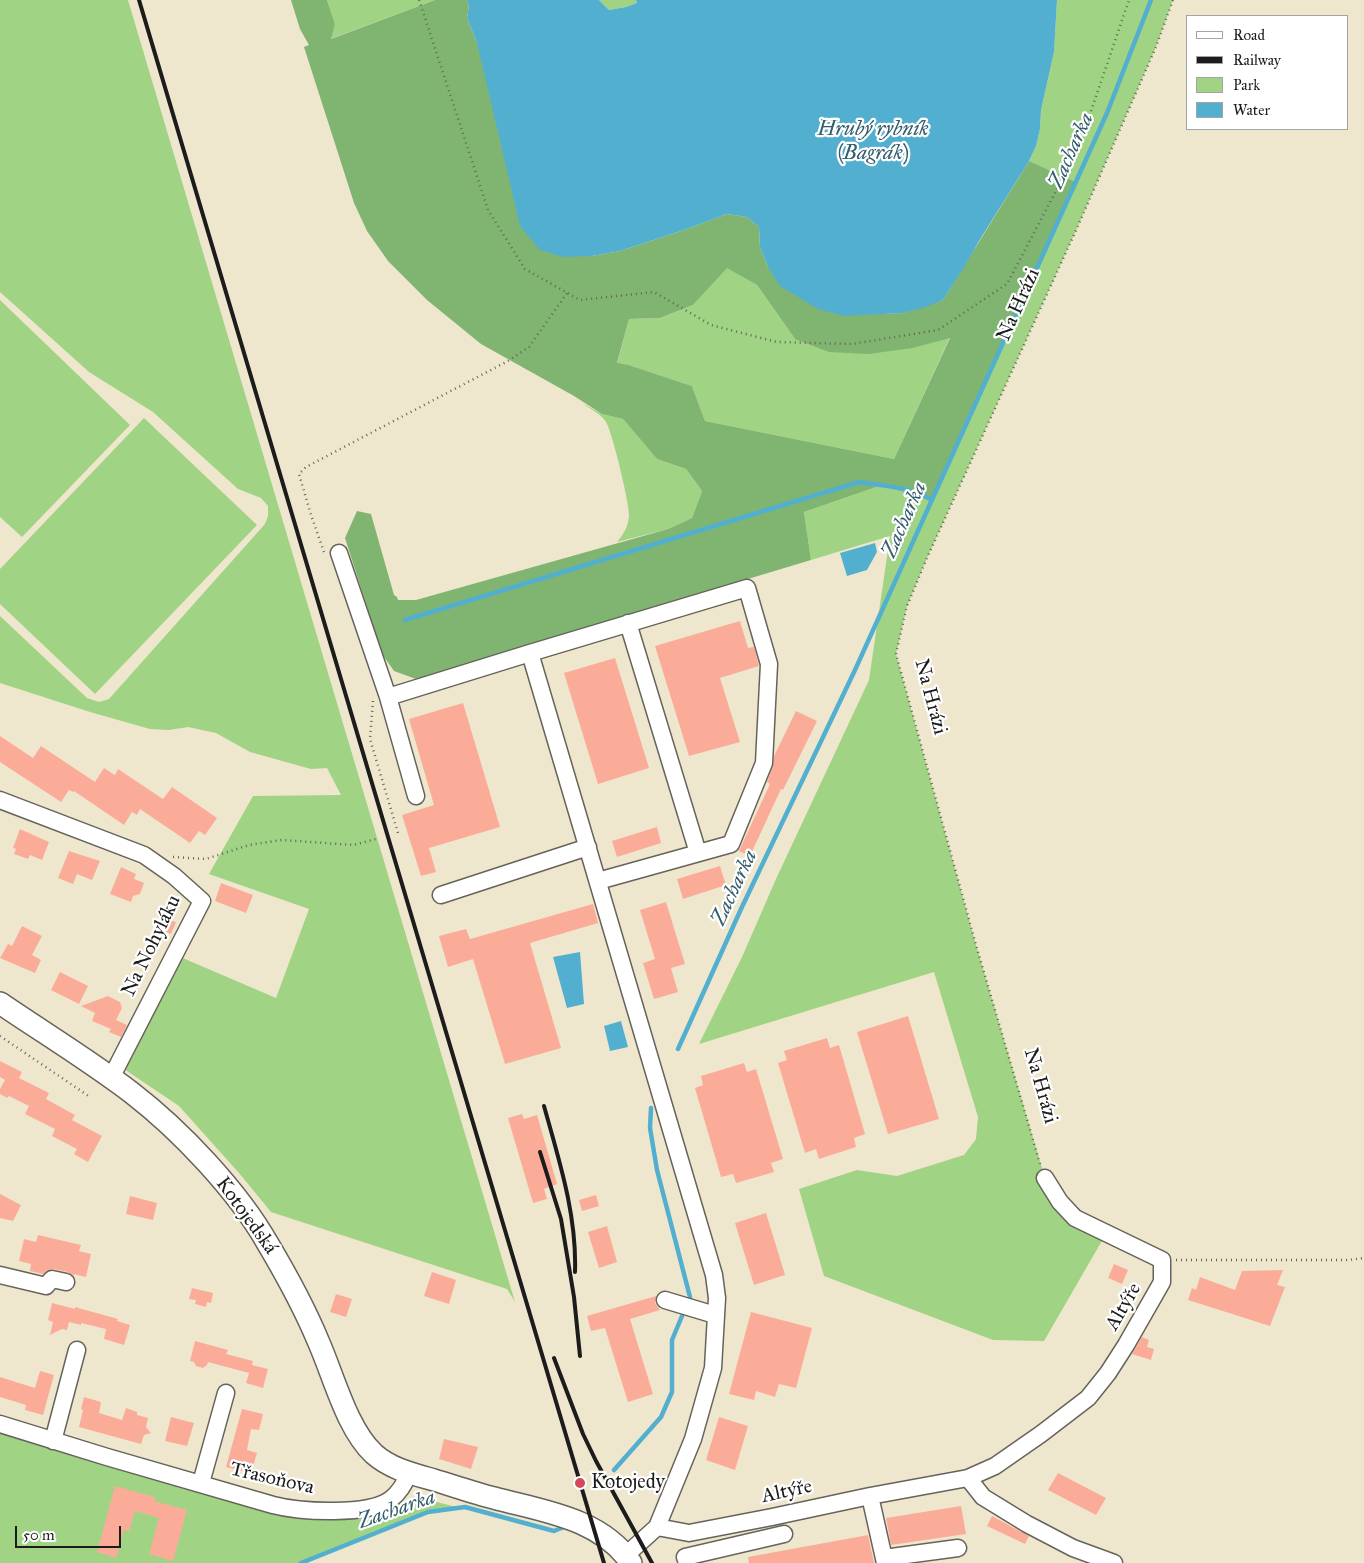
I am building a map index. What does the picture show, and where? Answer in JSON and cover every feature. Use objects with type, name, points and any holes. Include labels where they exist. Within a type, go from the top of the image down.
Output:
[{"type":"main road","name":"Kotojedská","points":[[0,1003],[111,1078],[144,1103],[170,1126],[225,1184],[240,1202],[267,1242],[319,1342],[359,1437],[380,1459],[417,1476],[539,1509],[573,1521],[604,1535],[619,1547],[628,1559]]},
{"type":"street","points":[[331,552],[416,796]]},
{"type":"street","points":[[381,699],[747,588],[769,664],[764,763],[731,844],[598,881]]},
{"type":"street","points":[[628,623],[698,853]]},
{"type":"street","points":[[530,653],[714,1275],[717,1298],[712,1368],[693,1439],[657,1527],[628,1559]]},
{"type":"street","name":"Na Nohyláku","points":[[0,800],[144,855],[174,876],[202,901],[111,1078]]},
{"type":"street","points":[[441,895],[588,847]]},
{"type":"street","points":[[1045,1178],[1060,1202],[1075,1218],[1162,1260]]},
{"type":"street","name":"Altýře","points":[[657,1527],[689,1533],[968,1478],[995,1466],[1088,1398],[1108,1373],[1126,1345],[1162,1282],[1162,1260]]},
{"type":"street","points":[[0,1275],[46,1286],[52,1279],[66,1282]]},
{"type":"street","points":[[664,1300],[715,1315]]},
{"type":"street","points":[[53,1441],[78,1350]]},
{"type":"street","name":"Třasoňova","points":[[201,1483],[226,1393]]},
{"type":"street","name":"Třasoňova","points":[[0,1424],[285,1508],[314,1512],[364,1508],[384,1502],[417,1476]]},
{"type":"street","points":[[968,1478],[983,1497],[1028,1524],[1073,1548],[1114,1563]]},
{"type":"street","points":[[870,1496],[885,1560],[958,1548]]},
{"type":"street","points":[[687,1563],[685,1557],[784,1534]]},
{"type":"path","points":[[419,0],[488,210],[525,269],[580,300],[654,292],[711,325],[777,342],[852,344],[938,330],[1007,284],[1078,149],[1128,0]]},
{"type":"path","name":"Na Hrázi","points":[[1045,1178],[976,944],[896,654],[907,606],[927,558],[1095,188],[1156,48],[1173,0]]},
{"type":"path","points":[[331,552],[299,474],[306,467],[508,361],[529,347],[566,293]]},
{"type":"path","points":[[381,699],[370,739],[398,833]]},
{"type":"path","points":[[171,857],[206,859],[249,845],[282,840],[353,845],[376,839]]},
{"type":"path","points":[[0,1036],[90,1097]]},
{"type":"path","points":[[1162,1260],[1348,1260],[1364,1258]]},
{"type":"green space","points":[[0,0],[128,0],[515,1302],[507,1289],[271,1212],[179,1106],[121,1067],[178,956],[276,998],[309,909],[209,874],[253,796],[341,795],[327,768],[311,769],[250,752],[216,733],[188,727],[169,730],[150,729],[0,683],[0,616],[87,698],[99,702],[109,699],[265,524],[268,516],[268,506],[261,498],[238,489],[153,412],[89,372],[0,292]]},
{"type":"green space","points":[[291,0],[327,0],[335,24],[331,39],[435,0],[466,0],[469,5],[467,18],[477,43],[592,256],[620,251],[727,214],[747,217],[759,227],[760,247],[768,267],[877,314],[903,313],[943,300],[1029,161],[1076,182],[932,500],[919,493],[900,487],[882,485],[804,512],[811,560],[416,679],[394,671],[382,654],[345,538],[357,511],[371,514],[394,595],[398,600],[416,600],[668,529],[692,518],[702,491],[686,469],[657,459],[623,419],[602,414],[574,396],[481,344],[427,300],[388,261],[367,231],[354,203],[304,47],[309,45],[300,29]],"holes":[[[727,268],[757,285],[795,339],[829,352],[868,354],[913,348],[950,338],[894,459],[705,421],[692,386],[629,365],[617,363],[629,319],[660,318],[693,305]]]},
{"type":"green space","points":[[327,0],[435,0],[330,39],[335,24]]},
{"type":"green space","points":[[599,0],[636,0],[637,3],[609,10]]},
{"type":"green space","points":[[1057,0],[1173,0],[1156,47],[1078,226],[927,558],[907,606],[896,654],[976,945],[1045,1178],[1103,1239],[1044,1341],[993,1340],[824,1276],[799,1189],[857,1170],[897,1176],[964,1155],[976,1139],[978,1117],[934,972],[699,1044],[742,957],[776,879],[869,680],[890,536],[811,560],[804,512],[882,485],[900,487],[919,493],[932,500],[1076,182],[1029,161],[1036,146],[1040,129],[1041,110],[1054,52]]},
{"type":"green space","points":[[727,267],[757,285],[795,339],[913,348],[950,337],[894,459],[705,421],[692,386],[629,365],[617,364],[629,319],[660,318],[693,305]]},
{"type":"green space","points":[[0,300],[130,425],[22,537],[0,517]]},
{"type":"green space","points":[[582,403],[602,414],[623,419],[657,459],[686,469],[702,491],[692,518],[668,529],[617,542],[626,529],[629,514],[620,467],[606,422]]},
{"type":"green space","points":[[144,418],[257,525],[95,694],[0,604],[0,569]]},
{"type":"green space","points":[[0,1424],[285,1508],[433,1501],[460,1508],[428,1512],[301,1563],[0,1563]]},
{"type":"water","name":"Hrubý rybník (Bagrák)","points":[[466,0],[599,0],[609,10],[637,3],[636,0],[1057,0],[1054,52],[1041,110],[1040,129],[1036,146],[1029,161],[943,300],[903,313],[844,316],[818,309],[780,286],[768,267],[760,247],[759,227],[747,217],[727,214],[620,251],[592,256],[563,257],[540,250],[520,226],[477,43],[467,18],[469,5]]},
{"type":"water","points":[[875,543],[877,552],[867,570],[847,576],[840,553]]},
{"type":"water","points":[[580,952],[584,1004],[567,1008],[553,957]]},
{"type":"water","points":[[621,1021],[628,1047],[610,1051],[604,1026]]},
{"type":"building","points":[[740,621],[748,648],[754,647],[759,666],[720,678],[740,742],[689,756],[655,646]]},
{"type":"building","points":[[615,658],[649,768],[598,784],[564,673]]},
{"type":"building","points":[[463,703],[500,827],[429,848],[436,872],[421,876],[402,815],[434,805],[409,719]]},
{"type":"building","points":[[796,711],[817,721],[783,790],[781,789],[750,856],[739,851],[770,784],[767,782],[773,766],[774,756]]},
{"type":"building","points":[[0,736],[33,758],[41,746],[95,782],[104,768],[115,775],[118,769],[163,799],[172,787],[217,818],[205,835],[199,831],[190,843],[140,809],[137,815],[132,812],[124,825],[74,791],[69,790],[61,802],[0,762]]},
{"type":"building","points":[[657,827],[661,843],[617,857],[612,841]]},
{"type":"building","points":[[20,829],[49,842],[42,860],[30,855],[28,859],[14,854],[16,849],[13,848]]},
{"type":"building","points":[[69,851],[100,861],[92,880],[77,874],[73,884],[58,878]]},
{"type":"building","points":[[720,866],[726,885],[683,899],[677,879]]},
{"type":"building","points":[[121,867],[136,874],[134,879],[144,883],[140,894],[133,896],[131,902],[110,894]]},
{"type":"building","points":[[221,883],[253,895],[246,913],[215,901]]},
{"type":"building","points":[[169,898],[180,902],[172,921],[176,922],[171,934],[157,928]]},
{"type":"building","points":[[666,902],[685,964],[671,968],[678,992],[654,999],[643,963],[655,959],[640,910]]},
{"type":"building","points":[[593,904],[598,923],[530,943],[561,1048],[505,1064],[473,959],[448,967],[439,936],[466,929],[470,939]]},
{"type":"building","points":[[22,926],[42,936],[32,955],[41,960],[35,973],[0,958],[8,944],[12,946]]},
{"type":"building","points":[[60,972],[88,986],[79,1004],[51,990]]},
{"type":"building","points":[[108,996],[120,1002],[122,1008],[116,1020],[127,1025],[121,1037],[109,1032],[111,1029],[92,1021],[95,1013],[81,1006]]},
{"type":"building","points":[[908,1016],[939,1119],[888,1134],[857,1032]]},
{"type":"building","points":[[827,1038],[830,1048],[839,1045],[865,1134],[854,1138],[856,1147],[819,1159],[816,1149],[805,1153],[778,1063],[787,1060],[784,1051]]},
{"type":"building","points":[[0,1061],[22,1072],[19,1078],[49,1093],[46,1099],[75,1115],[72,1120],[102,1136],[88,1162],[74,1154],[77,1149],[52,1136],[55,1129],[25,1114],[29,1106],[9,1096],[7,1098],[0,1094],[0,1089],[5,1080],[0,1077]]},
{"type":"building","points":[[744,1063],[747,1072],[756,1069],[783,1159],[771,1163],[774,1172],[736,1183],[733,1174],[721,1177],[695,1088],[703,1085],[701,1076]]},
{"type":"building","points":[[522,1114],[524,1119],[537,1115],[557,1184],[544,1189],[547,1199],[533,1203],[508,1118]]},
{"type":"building","points":[[0,1194],[21,1205],[13,1221],[0,1218]]},
{"type":"building","points":[[596,1195],[599,1206],[582,1211],[579,1200]]},
{"type":"building","points":[[130,1196],[157,1203],[153,1220],[126,1214]]},
{"type":"building","points":[[766,1213],[785,1275],[754,1285],[735,1223]]},
{"type":"building","points":[[607,1226],[617,1262],[599,1268],[588,1232]]},
{"type":"building","points":[[38,1235],[81,1245],[79,1251],[91,1254],[86,1277],[74,1274],[74,1276],[68,1272],[54,1269],[48,1270],[43,1274],[30,1271],[31,1264],[19,1261],[24,1239],[36,1242]]},
{"type":"building","points":[[1114,1264],[1128,1270],[1122,1284],[1108,1278]]},
{"type":"building","points":[[1283,1270],[1277,1285],[1285,1287],[1270,1326],[1188,1300],[1192,1288],[1196,1290],[1200,1277],[1235,1290],[1242,1271]]},
{"type":"building","points":[[432,1272],[456,1280],[449,1304],[424,1296]]},
{"type":"building","points":[[192,1288],[213,1293],[211,1303],[207,1302],[206,1307],[195,1304],[196,1300],[189,1299]]},
{"type":"building","points":[[336,1294],[352,1299],[346,1317],[330,1312]]},
{"type":"building","points":[[656,1296],[655,1303],[660,1310],[630,1319],[653,1394],[628,1402],[605,1328],[591,1331],[587,1316]]},
{"type":"building","points":[[52,1303],[75,1309],[75,1307],[118,1319],[117,1321],[130,1325],[124,1345],[104,1339],[106,1329],[81,1323],[81,1325],[69,1322],[67,1330],[62,1329],[50,1335],[53,1322],[48,1320]]},
{"type":"building","points":[[751,1312],[812,1328],[796,1388],[779,1384],[775,1397],[756,1391],[754,1400],[729,1394]]},
{"type":"building","points":[[1142,1337],[1149,1340],[1147,1347],[1154,1349],[1151,1360],[1132,1354]]},
{"type":"building","points":[[195,1341],[228,1350],[226,1354],[253,1361],[252,1365],[268,1369],[263,1388],[246,1383],[249,1373],[208,1362],[203,1368],[196,1366],[194,1362],[190,1361]]},
{"type":"building","points":[[40,1371],[54,1375],[43,1415],[25,1410],[26,1405],[0,1397],[0,1377],[35,1388]]},
{"type":"building","points":[[84,1397],[101,1402],[99,1413],[122,1420],[126,1408],[137,1412],[137,1415],[148,1418],[146,1427],[151,1433],[144,1435],[141,1444],[79,1427]]},
{"type":"building","points":[[242,1409],[263,1414],[259,1430],[251,1429],[247,1450],[257,1453],[253,1466],[248,1465],[246,1472],[226,1467]]},
{"type":"building","points":[[171,1417],[194,1423],[187,1446],[165,1441]]},
{"type":"building","points":[[719,1417],[748,1426],[735,1470],[706,1460]]},
{"type":"building","points":[[444,1439],[478,1447],[471,1469],[439,1459]]},
{"type":"building","points":[[1058,1473],[1106,1498],[1096,1515],[1048,1490]]},
{"type":"building","points":[[115,1486],[155,1497],[154,1501],[187,1510],[173,1561],[149,1554],[159,1518],[135,1511],[129,1531],[124,1530],[116,1558],[97,1552]]},
{"type":"building","points":[[961,1506],[966,1534],[891,1545],[886,1518]]},
{"type":"building","points":[[992,1516],[1029,1536],[1025,1544],[987,1526]]},
{"type":"building","points":[[868,1535],[874,1563],[749,1563],[748,1557]]},
{"type":"waterway","name":"Zacharka","points":[[678,1049],[741,909],[855,670],[1107,113],[1151,0]]},
{"type":"waterway","points":[[405,620],[859,482],[915,492],[932,500]]},
{"type":"waterway","name":"Zacharka","points":[[651,1108],[650,1128],[657,1170],[690,1297]]},
{"type":"waterway","name":"Zacharka","points":[[614,1470],[661,1417],[672,1392],[672,1340],[682,1316]]},
{"type":"waterway","name":"Zacharka","points":[[301,1563],[428,1512],[465,1507],[554,1531],[564,1527]]},
{"type":"railway","points":[[139,0],[604,1563]]},
{"type":"railway","points":[[544,1106],[561,1167],[570,1209],[575,1251],[575,1272]]},
{"type":"railway","points":[[540,1152],[561,1219],[574,1297],[580,1356]]},
{"type":"railway","points":[[554,1358],[583,1434],[652,1563]]},
{"type":"place","name":"Kotojedy","points":[[580,1483]]}]
